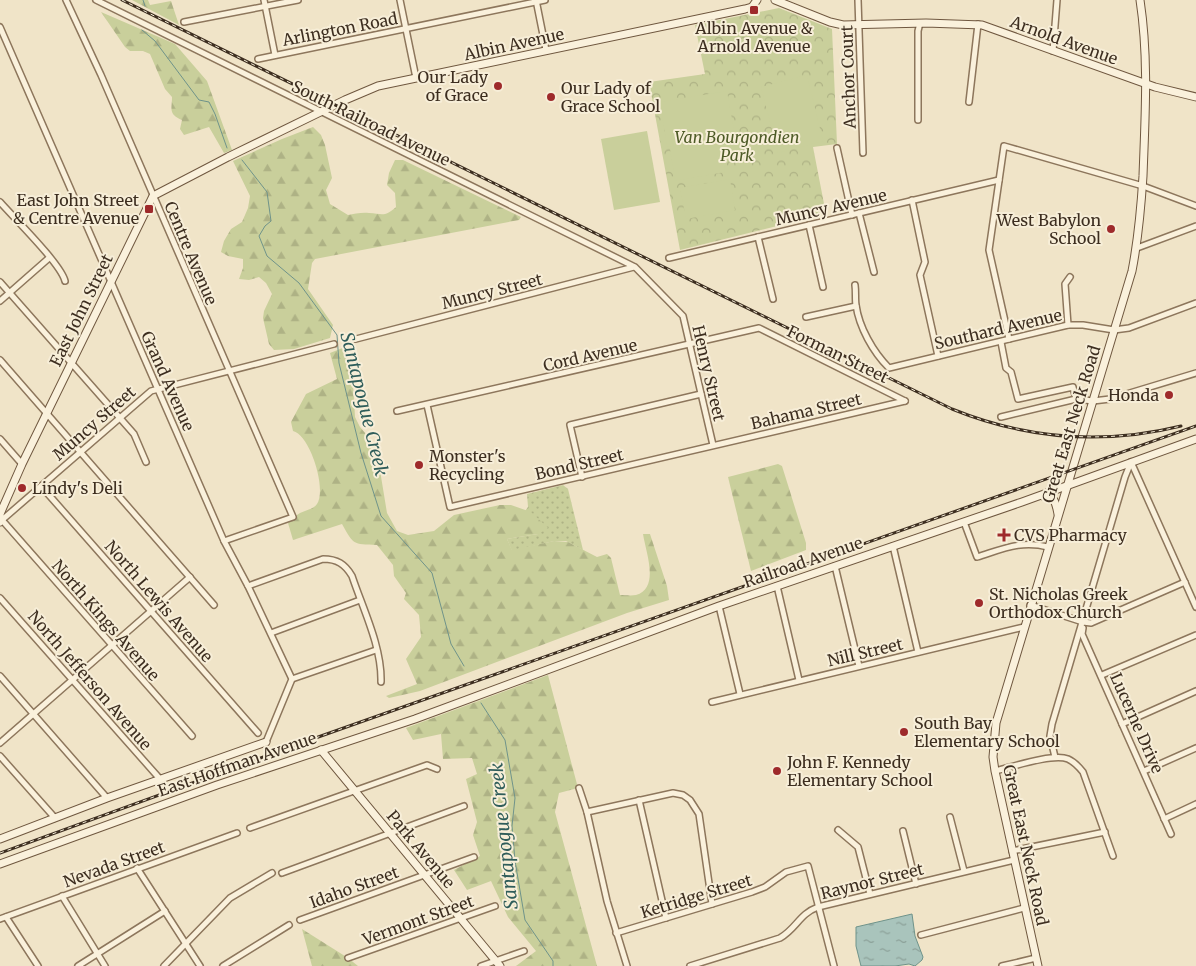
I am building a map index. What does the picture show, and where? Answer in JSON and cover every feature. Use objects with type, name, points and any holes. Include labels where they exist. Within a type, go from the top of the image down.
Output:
[{"type":"main road","name":"Albin Avenue","points":[[153,196],[228,157],[378,86],[745,9],[752,7],[757,0]]},
{"type":"main road","name":"Arnold Avenue","points":[[775,0],[834,23],[846,25],[920,23],[990,26],[1146,84],[1196,97]]},
{"type":"main road","name":"Great East Neck Road","points":[[1038,966],[995,770],[993,757],[996,723],[1137,248],[1143,186],[1146,84],[1144,32],[1140,0]]},
{"type":"main road","name":"East John Street","points":[[0,518],[22,464],[153,196]]},
{"type":"main road","name":"Railroad Avenue","points":[[485,693],[719,606],[1033,498],[1196,439]]},
{"type":"main road","points":[[1033,498],[1048,496],[1052,498],[1058,514]]},
{"type":"main road","name":"East Hoffman Avenue","points":[[0,864],[180,797],[415,719],[485,693]]},
{"type":"main road","name":"East Hoffman Avenue","points":[[1,838],[266,742]]},
{"type":"main road","name":"Park Avenue","points":[[321,750],[498,963]]},
{"type":"street","name":"Centre Avenue","points":[[66,0],[101,75],[293,517],[224,541]]},
{"type":"street","name":"South Railroad Avenue","points":[[96,0],[635,267]]},
{"type":"street","points":[[264,0],[275,56]]},
{"type":"street","points":[[184,22],[298,0]]},
{"type":"street","points":[[400,0],[416,78]]},
{"type":"street","name":"Arlington Road","points":[[258,59],[545,0]]},
{"type":"street","name":"Anchor Court","points":[[858,0],[863,153]]},
{"type":"street","points":[[1053,51],[1057,0]]},
{"type":"street","points":[[536,1],[546,50]]},
{"type":"street","points":[[918,120],[918,31],[920,23]]},
{"type":"street","points":[[970,102],[978,24]]},
{"type":"street","name":"Grand Avenue","points":[[0,27],[224,541],[271,632],[292,679]]},
{"type":"street","points":[[1009,339],[989,250],[1004,146],[1143,186],[1196,206]]},
{"type":"street","points":[[837,148],[852,215]]},
{"type":"street","name":"Muncy Avenue","points":[[669,258],[999,180]]},
{"type":"street","points":[[912,200],[925,262],[920,275],[938,356]]},
{"type":"street","points":[[0,202],[64,275],[65,281]]},
{"type":"street","points":[[859,213],[874,272]]},
{"type":"street","points":[[809,225],[823,287]]},
{"type":"street","points":[[1137,248],[1196,226]]},
{"type":"street","points":[[758,237],[773,299]]},
{"type":"street","points":[[0,301],[49,258]]},
{"type":"street","name":"Muncy Street","points":[[356,338],[635,267]]},
{"type":"street","name":"Henry Street","points":[[635,267],[683,316],[713,445]]},
{"type":"street","points":[[1068,325],[1065,284],[1070,278]]},
{"type":"street","points":[[0,282],[134,434],[146,462]]},
{"type":"street","points":[[806,317],[856,306],[856,285]]},
{"type":"street","points":[[1114,330],[1129,328],[1196,303]]},
{"type":"street","name":"Southard Avenue","points":[[856,306],[862,329],[882,361],[889,368],[1068,325],[1083,325],[1114,330]]},
{"type":"street","name":"Cord Avenue","points":[[397,412],[759,328]]},
{"type":"street","name":"Forman Street","points":[[759,328],[905,401]]},
{"type":"street","points":[[1001,342],[1006,368],[1011,372],[1018,399],[1073,386],[1076,399]]},
{"type":"street","name":"Muncy Street","points":[[0,518],[41,486],[151,391],[334,344]]},
{"type":"street","points":[[0,360],[214,605]]},
{"type":"street","points":[[1001,416],[1076,399],[1093,401],[1110,399],[1196,373]]},
{"type":"street","points":[[582,476],[570,425],[701,394]]},
{"type":"street","name":"Bahama Street","points":[[713,445],[905,401]]},
{"type":"street","name":"Bond Street","points":[[427,406],[450,507],[713,445]]},
{"type":"street","points":[[0,439],[22,464]]},
{"type":"street","points":[[1132,462],[1196,607]]},
{"type":"street","points":[[1055,757],[1050,736],[1125,478],[1132,462]]},
{"type":"street","name":"North Lewis Avenue","points":[[41,486],[258,733]]},
{"type":"street","name":"North Kings Avenue","points":[[0,518],[192,736]]},
{"type":"street","points":[[964,522],[977,558],[1014,545],[1034,543],[1048,547]]},
{"type":"street","points":[[892,546],[918,652]]},
{"type":"street","points":[[248,586],[323,559],[333,559],[347,568],[360,600],[376,650],[381,672],[381,682]]},
{"type":"street","points":[[835,566],[859,666]]},
{"type":"street","points":[[0,743],[190,577]]},
{"type":"street","points":[[1030,605],[1082,622],[1091,623],[1185,582]]},
{"type":"street","points":[[778,586],[799,680]]},
{"type":"street","name":"North Jefferson Avenue","points":[[0,598],[160,779]]},
{"type":"street","points":[[271,632],[360,600]]},
{"type":"street","points":[[719,606],[740,694]]},
{"type":"street","name":"Lucerne Drive","points":[[1082,622],[1082,634],[1102,675],[1171,834]]},
{"type":"street","name":"Nill Street","points":[[712,702],[1024,627]]},
{"type":"street","points":[[1102,675],[1196,635]]},
{"type":"street","points":[[266,742],[292,679],[376,650]]},
{"type":"street","points":[[0,676],[108,798]]},
{"type":"street","points":[[1122,724],[1196,692]]},
{"type":"street","points":[[1144,771],[1196,748]]},
{"type":"street","points":[[0,756],[55,818]]},
{"type":"street","points":[[995,770],[1055,757],[1072,761],[1083,772],[1113,856]]},
{"type":"street","points":[[250,828],[427,765],[437,768]]},
{"type":"street","points":[[579,788],[587,812],[607,900],[627,966]]},
{"type":"street","points":[[587,812],[673,793],[682,795],[690,800],[699,814],[712,904]]},
{"type":"street","points":[[639,800],[666,918]]},
{"type":"street","points":[[1164,819],[1196,804]]},
{"type":"street","points":[[282,873],[464,806]]},
{"type":"street","points":[[950,816],[964,872]]},
{"type":"street","points":[[838,830],[858,847],[870,894]]},
{"type":"street","points":[[903,831],[916,884]]},
{"type":"street","points":[[1012,851],[1105,832]]},
{"type":"street","name":"Nevada Street","points":[[0,919],[237,833]]},
{"type":"street","name":"Idaho Street","points":[[300,920],[474,857]]},
{"type":"street","name":"Raynor Street","points":[[690,966],[780,938],[789,933],[809,910],[818,907],[1014,860]]},
{"type":"street","name":"Ketridge Street","points":[[616,933],[752,892],[765,887],[786,872],[808,866],[818,907]]},
{"type":"street","points":[[138,868],[200,966]]},
{"type":"street","points":[[164,966],[230,898],[272,873]]},
{"type":"street","points":[[62,896],[105,966]]},
{"type":"street","name":"Vermont Street","points":[[348,958],[495,906]]},
{"type":"street","points":[[818,907],[834,966]]},
{"type":"street","points":[[921,935],[1024,908]]},
{"type":"street","points":[[78,966],[165,911]]},
{"type":"street","points":[[6,917],[38,966]]},
{"type":"street","points":[[223,966],[289,925]]},
{"type":"street","points":[[481,966],[498,963],[524,951]]},
{"type":"street","points":[[1002,966],[1036,958]]},
{"type":"green space","points":[[132,0],[148,0],[150,5],[171,1],[179,25]]},
{"type":"green space","name":"Van Bourgondien Park","points":[[779,8],[832,29],[837,144],[813,147],[826,214],[680,250],[649,82],[705,74],[695,25]]},
{"type":"green space","points":[[101,12],[175,44],[207,81],[232,150],[224,153],[209,127],[184,135],[180,129],[182,120],[173,113],[171,108],[172,97],[165,89],[150,54],[143,51],[130,51],[125,47]]},
{"type":"green space","points":[[807,75],[823,141],[778,153],[761,87]]},
{"type":"green space","points":[[727,91],[735,136],[667,147],[660,102]]},
{"type":"green space","points":[[313,127],[321,135],[325,145],[332,178],[326,190],[330,204],[348,215],[364,213],[384,214],[396,207],[395,193],[387,185],[389,173],[395,160],[403,160],[521,217],[519,220],[315,259],[312,263],[308,289],[333,325],[330,338],[294,349],[274,350],[269,344],[263,318],[264,311],[272,294],[266,283],[259,277],[249,280],[239,279],[243,268],[243,259],[228,256],[221,252],[224,241],[231,229],[242,222],[248,208],[250,196],[233,161]]},
{"type":"green space","points":[[647,131],[660,202],[614,210],[601,139]]},
{"type":"green space","points":[[720,141],[725,172],[675,181],[670,149]]},
{"type":"green space","points":[[730,179],[735,210],[686,219],[680,188]]},
{"type":"green space","points":[[345,347],[351,349],[355,417],[360,427],[376,446],[387,513],[397,531],[408,535],[434,531],[454,515],[500,505],[511,505],[531,512],[548,528],[538,534],[507,539],[512,550],[554,541],[568,542],[597,557],[607,554],[611,558],[620,595],[636,595],[648,585],[650,569],[643,534],[650,534],[667,586],[669,600],[627,613],[420,691],[389,698],[386,696],[417,684],[406,659],[421,637],[419,615],[404,599],[406,593],[394,576],[393,565],[377,545],[358,543],[352,540],[342,524],[293,540],[288,523],[298,514],[316,506],[320,497],[318,475],[311,452],[299,435],[293,431],[291,422],[306,394],[337,379],[330,353]]},
{"type":"green space","points":[[778,464],[782,466],[806,543],[806,550],[751,571],[728,477]]},
{"type":"green space","points":[[563,485],[568,489],[583,550],[566,541],[554,541],[512,551],[507,539],[538,534],[531,513],[525,511],[528,507],[527,494]]},
{"type":"green space","points":[[548,675],[578,788],[559,793],[555,812],[597,966],[516,966],[536,951],[508,917],[491,881],[467,890],[454,870],[480,856],[473,835],[477,822],[466,779],[477,774],[472,758],[443,759],[441,734],[413,740],[406,728]]},
{"type":"green space","points":[[302,929],[348,958],[358,966],[312,966]]},
{"type":"water","points":[[912,914],[915,936],[923,957],[922,960],[915,966],[909,964],[861,966],[856,946],[856,927]]},
{"type":"waterway","name":"Santapogue Creek","points":[[143,0],[145,6]]},
{"type":"waterway","name":"Santapogue Creek","points":[[142,30],[155,41],[199,100],[209,102],[227,148]]},
{"type":"waterway","name":"Santapogue Creek","points":[[242,160],[267,192],[271,221],[265,226],[259,236],[267,256],[299,283],[337,335],[339,363],[361,453],[381,516],[432,573],[451,644],[464,666]]},
{"type":"waterway","name":"Santapogue Creek","points":[[481,703],[505,740],[515,798],[512,826],[515,861],[525,920],[553,961],[553,966]]},
{"type":"railway","points":[[122,0],[952,409],[1008,427],[1065,436],[1123,436],[1181,426]]},
{"type":"railway","points":[[0,853],[321,736],[1196,426]]},
{"type":"place","name":"Albin Avenue & Arnold Avenue","points":[[754,10]]},
{"type":"place","name":"Our Lady of Grace","points":[[498,86]]},
{"type":"place","name":"Our Lady of Grace School","points":[[551,97]]},
{"type":"place","name":"East John Street & Centre Avenue","points":[[149,209]]},
{"type":"place","name":"West Babylon School","points":[[1111,229]]},
{"type":"place","name":"Honda","points":[[1169,395]]},
{"type":"place","name":"Monster's Recycling","points":[[419,465]]},
{"type":"place","name":"Lindy's Deli","points":[[22,488]]},
{"type":"place","name":"CVS Pharmacy","points":[[1004,535]]},
{"type":"place","name":"St. Nicholas Greek Orthodox Church","points":[[979,603]]},
{"type":"place","name":"South Bay Elementary School","points":[[904,732]]},
{"type":"place","name":"John F. Kennedy Elementary School","points":[[777,771]]}]
